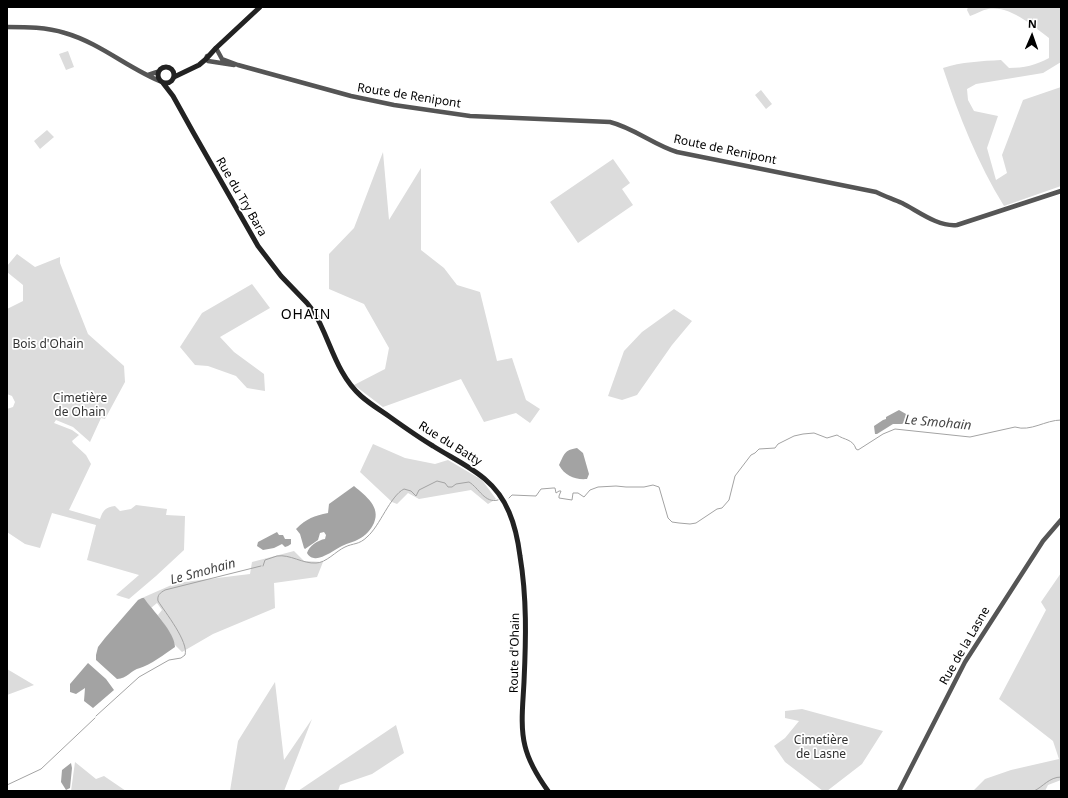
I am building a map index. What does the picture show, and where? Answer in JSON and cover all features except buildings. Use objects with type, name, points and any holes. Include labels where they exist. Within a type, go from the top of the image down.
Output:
[{"type":"main road","points":[[207,57],[187,68],[173,70],[166,66],[161,68],[158,72],[159,80],[168,83],[172,79],[199,65],[260,7]]},
{"type":"main road","points":[[172,79],[173,70]]},
{"type":"main road","name":"Rue du Try Bara","points":[[172,79],[170,89],[172,96]]},
{"type":"main road","name":"Rue du Try Bara","points":[[162,82],[172,96],[258,246],[286,282],[303,299],[316,316],[342,371],[357,393]]},
{"type":"main road","name":"Rue du Batty","points":[[357,393],[433,446],[478,472],[495,489],[509,511]]},
{"type":"main road","name":"Route d'Ohain","points":[[509,511],[517,539],[525,599],[526,640],[524,744],[530,762],[548,791]]},
{"type":"street","points":[[7,27],[53,30],[66,33],[162,82]]},
{"type":"street","name":"Route de Renipont","points":[[216,48],[222,59],[238,65],[351,96],[394,105],[470,116],[610,122],[624,126],[658,144],[678,152],[876,192],[939,222],[951,226],[1061,191]]},
{"type":"street","name":"Route de Renipont","points":[[207,57],[208,61],[215,63],[238,65]]},
{"type":"street","points":[[148,75],[158,72]]},
{"type":"street","name":"Rue de la Lasne","points":[[900,791],[965,662],[1043,541],[1061,520]]},
{"type":"green space","points":[[968,7],[1061,7],[1061,62],[1043,73],[976,84],[967,89],[968,100],[974,111],[998,116],[987,148],[996,180],[1007,173],[1002,155],[1023,100],[1061,87],[1061,186],[1004,206],[977,157],[943,68],[964,63],[1001,60],[1009,68],[1030,66],[1049,58],[1049,38],[1013,13],[1005,10],[988,9],[970,16],[967,10]]},
{"type":"green space","points":[[68,51],[74,67],[66,70],[59,54]]},
{"type":"green space","points":[[761,90],[772,104],[766,109],[755,95]]},
{"type":"green space","points":[[47,130],[54,137],[40,149],[34,141]]},
{"type":"green space","points":[[383,152],[389,220],[421,168],[421,250],[444,268],[457,285],[480,292],[497,361],[512,358],[526,400],[540,409],[530,423],[516,413],[484,422],[461,379],[383,407],[354,385],[385,369],[389,348],[364,304],[329,289],[329,254],[354,228]]},
{"type":"green space","points":[[613,159],[630,183],[622,189],[633,205],[578,243],[550,202]]},
{"type":"green space","name":"Bois d'Ohain","points":[[17,254],[35,267],[60,257],[60,263],[88,334],[124,366],[125,382],[105,419],[101,418],[90,442],[73,427],[56,420],[54,423],[72,430],[79,435],[72,441],[86,455],[91,464],[69,510],[100,519],[102,513],[109,507],[115,506],[120,511],[131,509],[136,505],[167,509],[166,515],[185,516],[184,550],[129,599],[116,595],[139,575],[87,560],[96,525],[52,513],[40,548],[25,544],[7,532],[7,409],[13,407],[15,402],[12,396],[7,394],[7,309],[23,301],[23,285],[7,272],[7,266]]},
{"type":"green space","points":[[252,284],[270,308],[220,337],[234,352],[264,374],[265,391],[247,388],[236,376],[208,366],[195,365],[180,347],[202,313]]},
{"type":"green space","points":[[674,309],[692,321],[672,345],[637,395],[622,400],[608,396],[624,351],[642,332]]},
{"type":"green space","points":[[373,444],[405,458],[435,464],[448,460],[482,480],[496,499],[488,504],[471,490],[419,499],[408,493],[397,504],[392,502],[360,472]]},
{"type":"green space","points":[[294,551],[304,561],[323,562],[317,577],[274,583],[275,608],[213,634],[182,652],[175,645],[170,633],[158,615],[162,610],[157,603],[151,608],[144,598],[142,598],[176,583],[250,574],[252,562]]},
{"type":"green space","points":[[1061,573],[1061,780],[1048,785],[1045,791],[973,791],[985,779],[1011,770],[1059,759],[1053,741],[999,699],[1046,610],[1041,602]]},
{"type":"green space","points":[[7,669],[34,685],[7,695]]},
{"type":"green space","points":[[275,682],[284,760],[312,719],[284,791],[230,791],[238,741]]},
{"type":"green space","name":"Cimetière de Lasne","points":[[802,709],[883,731],[862,764],[827,791],[823,791],[785,762],[774,746],[785,738],[799,721],[785,718],[785,711]]},
{"type":"green space","points":[[396,725],[404,753],[372,774],[340,785],[338,791],[298,791]]},
{"type":"green space","points":[[75,762],[96,779],[104,776],[126,791],[71,791]]},
{"type":"shaded area","points":[[899,410],[906,414],[908,418],[905,422],[902,424],[893,424],[875,434],[874,426]]},
{"type":"shaded area","points":[[577,448],[583,453],[589,474],[587,479],[578,479],[567,475],[559,465],[563,456],[569,450]]},
{"type":"shaded area","points":[[354,486],[371,502],[374,507],[376,517],[373,526],[366,534],[357,540],[320,557],[311,557],[307,553],[310,548],[317,542],[325,539],[326,535],[324,532],[320,533],[318,540],[305,549],[300,534],[296,529],[311,518],[328,513],[329,504]]},
{"type":"shaded area","points":[[277,532],[279,535],[283,535],[285,539],[291,539],[291,544],[285,547],[282,544],[274,548],[263,550],[257,546],[258,542]]},
{"type":"shaded area","points":[[144,598],[167,628],[174,641],[175,647],[144,667],[137,669],[124,678],[117,679],[96,660],[98,647],[138,600]]},
{"type":"shaded area","points":[[88,663],[106,679],[114,690],[93,708],[84,701],[85,688],[76,694],[70,692],[70,684]]},
{"type":"shaded area","points":[[71,763],[70,788],[66,790],[61,782],[62,770]]},
{"type":"waterway","name":"Le Smohain","points":[[509,498],[512,495],[536,496],[541,489],[555,488],[556,493],[561,491],[559,498],[572,500],[573,493],[578,493],[584,497],[590,490],[598,487],[644,487],[653,485],[659,487],[668,518],[672,522],[690,524],[696,523],[717,509],[722,508],[729,500],[735,476],[751,455],[759,449],[775,448],[778,444],[794,436],[814,433],[827,438],[837,435],[851,441],[858,450],[883,434],[895,429],[970,437],[1015,427],[1027,428],[1061,420]]},
{"type":"waterway","name":"Le Smohain","points":[[263,566],[265,560],[277,556],[287,556],[306,562],[316,563],[327,559],[345,547],[359,543],[372,532],[394,498],[404,489],[411,491],[416,496],[419,490],[437,481],[445,483],[448,487],[469,482],[489,500],[498,500]]},
{"type":"waterway","name":"Le Smohain","points":[[96,716],[139,677],[169,660],[181,658],[185,655],[185,649],[180,635],[158,601],[158,596],[160,593],[165,590],[261,566]]},
{"type":"waterway","name":"Le Smohain","points":[[7,785],[41,769],[95,718]]},
{"type":"waterway","points":[[1034,791],[1050,780],[1061,777]]},
{"type":"district","name":"OHAIN","points":[[306,315]]},
{"type":"park label","name":"Cimetière de Ohain","points":[[80,406]]}]
